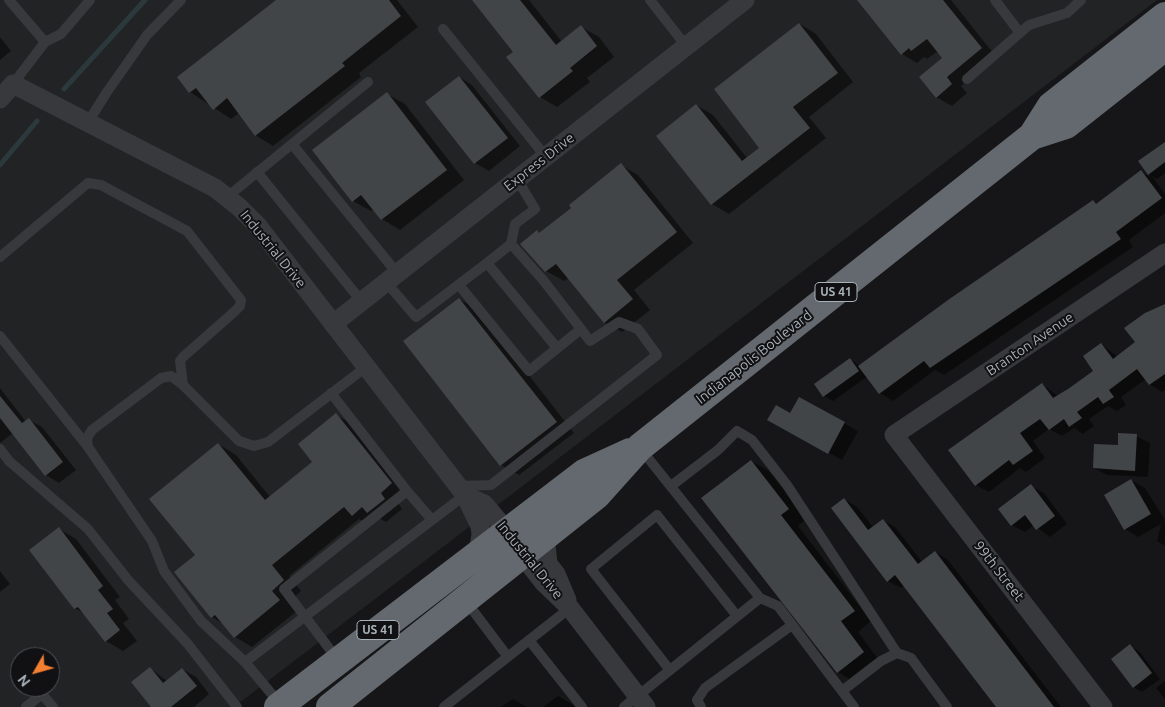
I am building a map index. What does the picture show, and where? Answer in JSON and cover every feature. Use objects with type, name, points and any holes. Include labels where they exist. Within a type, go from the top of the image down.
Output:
[{"type":"highway","name":"Indianapolis Boulevard","points":[[330,707],[597,495],[640,447],[1032,136],[1051,106],[1165,16]]},
{"type":"highway","name":"Indianapolis Boulevard","points":[[1032,136],[1066,125],[1165,47]]},
{"type":"highway","name":"Indianapolis Boulevard","points":[[279,706],[506,530],[584,473],[640,447]]},
{"type":"street","name":"Express Drive","points":[[333,324],[745,0]]},
{"type":"street","name":"Industrial Drive","points":[[13,84],[215,188],[258,226],[462,490],[480,526],[481,535],[478,553]]},
{"type":"street","points":[[0,99],[13,84]]},
{"type":"street","name":"Branton Avenue","points":[[894,435],[1165,253]]},
{"type":"street","name":"99th Street","points":[[894,435],[1103,707]]},
{"type":"street","name":"Industrial Drive","points":[[462,490],[484,504],[506,530],[522,555],[544,583],[570,608],[636,703]]},
{"type":"street","name":"Industrial Drive","points":[[545,536],[545,555],[548,564],[556,574],[570,608]]},
{"type":"lane","points":[[9,0],[45,42]]},
{"type":"lane","points":[[13,84],[45,42],[60,34],[90,0]]},
{"type":"lane","points":[[88,122],[106,92],[147,35],[180,0]]},
{"type":"lane","points":[[650,0],[686,46]]},
{"type":"lane","points":[[995,0],[1020,33]]},
{"type":"lane","points":[[968,79],[1029,25],[1067,13],[1081,0]]},
{"type":"lane","points":[[443,29],[546,157]]},
{"type":"lane","points":[[227,197],[368,82]]},
{"type":"lane","points":[[292,144],[392,278],[416,317],[511,244],[515,224],[535,209],[517,179]]},
{"type":"lane","points":[[258,172],[362,302]]},
{"type":"lane","points":[[0,257],[88,183],[100,185],[187,231],[241,300],[240,306],[234,312],[183,357],[180,362],[183,385]]},
{"type":"lane","points":[[245,662],[432,520],[462,490],[491,485],[657,355],[638,329],[618,322],[590,341],[543,280],[511,244]]},
{"type":"lane","points":[[487,263],[557,348]]},
{"type":"lane","points":[[459,285],[529,371],[581,329]]},
{"type":"lane","points":[[0,336],[88,447],[152,542],[164,571],[200,621],[245,662],[279,706]]},
{"type":"lane","points":[[88,447],[87,438],[92,430],[161,378],[171,376],[183,385],[238,441],[254,446],[268,442],[366,367]]},
{"type":"lane","points":[[331,394],[432,520]]},
{"type":"lane","points":[[671,486],[738,431],[752,440],[787,485],[897,653],[911,658],[947,707]]},
{"type":"lane","points":[[640,447],[760,598],[778,606],[854,707]]},
{"type":"lane","points":[[0,449],[9,461],[88,529],[128,580],[187,643],[237,707]]},
{"type":"lane","points":[[338,660],[284,589],[407,491]]},
{"type":"lane","points":[[669,669],[591,569],[657,515],[737,616]]},
{"type":"lane","points":[[636,703],[669,669],[760,598]]},
{"type":"lane","points":[[465,600],[508,657]]},
{"type":"lane","points":[[444,707],[570,608]]},
{"type":"lane","points":[[701,707],[697,700],[705,688],[792,625]]},
{"type":"lane","points":[[530,640],[582,707]]},
{"type":"lane","points":[[842,691],[881,661],[897,653]]},
{"type":"lane","points":[[26,707],[42,694],[53,707]]},
{"type":"shaded area","points":[[0,0],[1157,0],[234,707],[0,707]]},
{"type":"building","points":[[276,0],[389,0],[401,16],[342,63],[345,66],[255,136],[227,98],[213,110],[196,88],[189,93],[177,77]]},
{"type":"building","points":[[472,0],[520,0],[556,45],[581,25],[597,46],[570,68],[573,71],[539,98],[506,57],[513,52]]},
{"type":"building","points":[[857,0],[943,0],[982,48],[947,77],[952,84],[936,98],[919,77],[942,58],[927,39],[911,51],[909,48],[901,55]]},
{"type":"building","points":[[799,23],[838,73],[793,107],[810,128],[711,205],[656,136],[696,104],[742,161],[759,148],[714,89]]},
{"type":"building","points":[[459,76],[508,138],[474,164],[425,102]]},
{"type":"building","points":[[387,92],[447,170],[381,220],[361,195],[352,202],[312,150]]},
{"type":"building","points":[[1165,142],[1165,162],[1148,175],[1138,161]]},
{"type":"building","points":[[621,163],[677,232],[617,280],[633,299],[604,323],[556,264],[545,272],[520,244],[537,230],[539,233],[571,208],[569,205]]},
{"type":"building","points":[[1141,170],[1162,198],[1116,232],[1121,239],[930,368],[924,361],[879,394],[858,366],[948,300],[1093,200],[1096,204]]},
{"type":"building","points":[[459,298],[557,422],[500,466],[403,341]]},
{"type":"building","points":[[1165,304],[1165,374],[1149,385],[1137,369],[1109,390],[1114,397],[1103,404],[1098,397],[1077,412],[1082,418],[1069,427],[1064,419],[1049,430],[1040,419],[1020,433],[1033,451],[1013,465],[1009,460],[975,486],[948,450],[1042,383],[1053,398],[1068,389],[1093,371],[1083,356],[1101,343],[1113,359],[1135,342],[1124,328],[1145,313]]},
{"type":"building","points":[[850,358],[859,371],[823,397],[814,384]]},
{"type":"building","points":[[0,396],[22,423],[29,418],[63,462],[45,476],[0,418]]},
{"type":"building","points":[[799,397],[845,422],[828,454],[767,420],[776,405],[790,413]]},
{"type":"building","points":[[336,413],[392,483],[381,493],[385,499],[367,513],[362,507],[352,516],[344,507],[272,565],[284,580],[272,591],[280,600],[234,638],[215,615],[211,618],[174,572],[195,555],[149,499],[218,443],[265,500],[312,462],[298,444]]},
{"type":"building","points":[[1118,433],[1137,434],[1135,471],[1093,468],[1094,444],[1118,445]]},
{"type":"building","points":[[751,460],[789,509],[781,515],[855,611],[841,621],[864,652],[837,673],[701,498]]},
{"type":"building","points":[[1131,479],[1151,514],[1124,530],[1104,495]]},
{"type":"building","points":[[1031,484],[1055,516],[1036,530],[1025,515],[1011,526],[998,509]]},
{"type":"building","points":[[844,498],[868,530],[883,519],[918,564],[935,551],[1054,707],[996,707],[895,575],[887,582],[831,508]]},
{"type":"building","points":[[59,527],[103,586],[98,590],[113,609],[107,613],[120,630],[105,642],[78,607],[74,609],[29,550]]},
{"type":"building","points":[[1130,644],[1152,673],[1133,688],[1111,659]]},
{"type":"building","points":[[150,667],[163,683],[182,668],[197,686],[171,707],[151,707],[131,682]]},
{"type":"waterway","points":[[64,89],[145,0]]},
{"type":"waterway","points":[[0,165],[37,121]]}]
